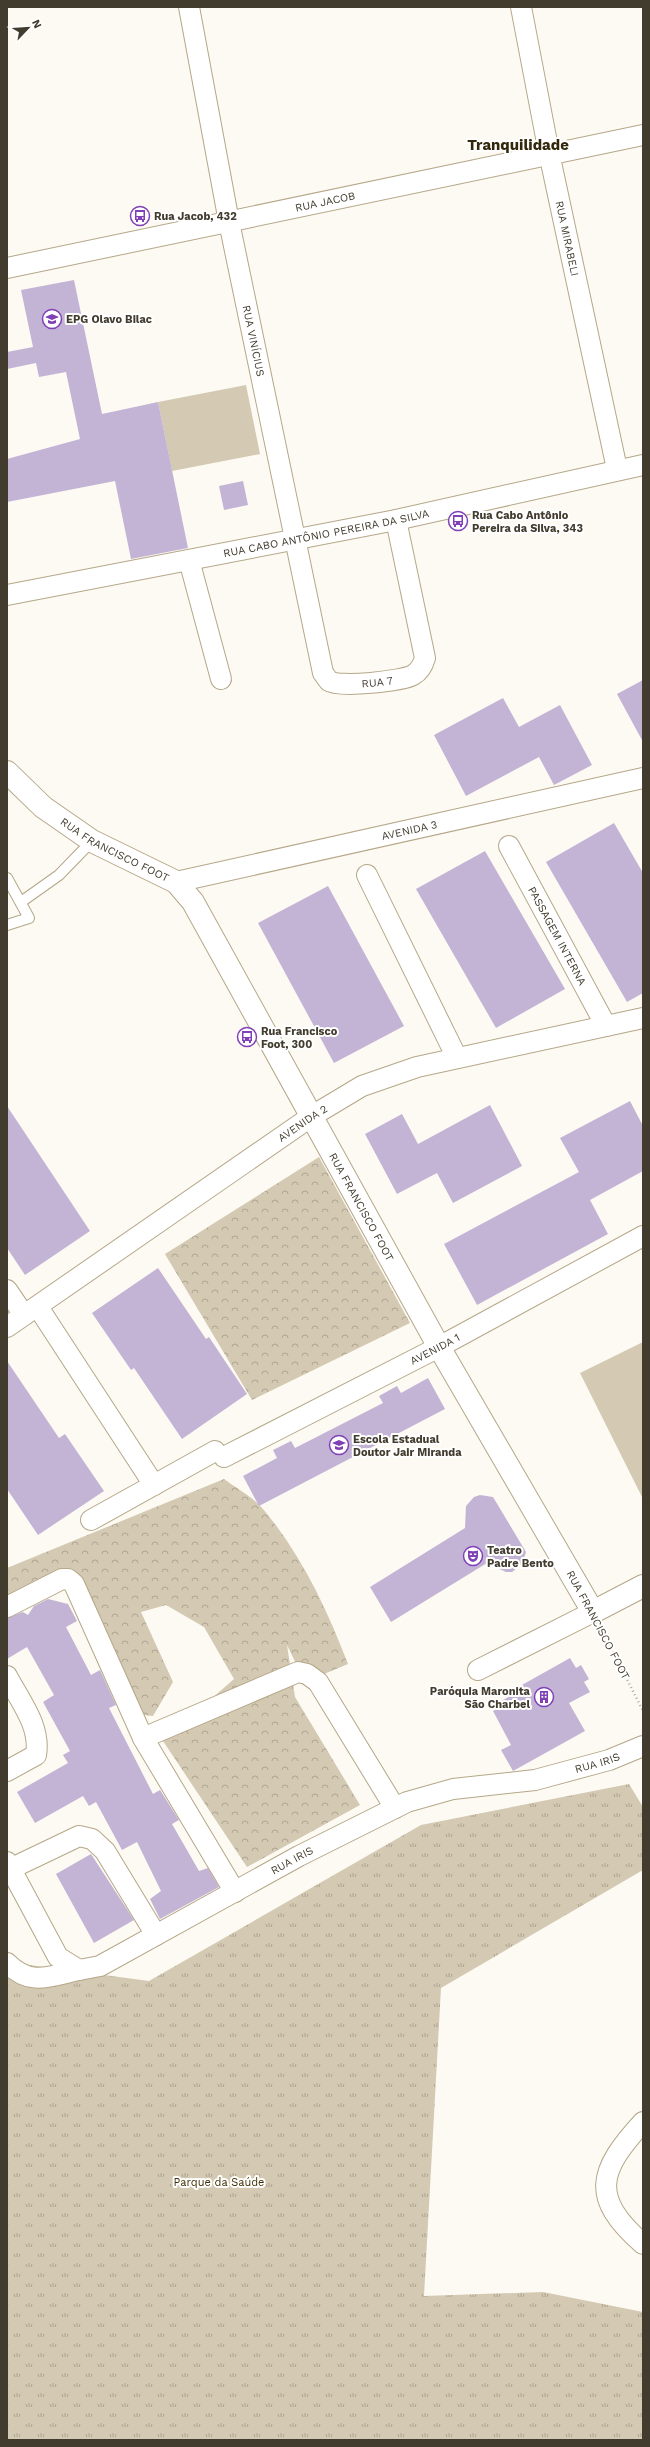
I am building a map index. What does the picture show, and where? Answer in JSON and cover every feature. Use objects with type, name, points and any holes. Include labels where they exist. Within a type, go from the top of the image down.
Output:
[{"type":"street","name":"RUA VINÍCIUS","points":[[189,7],[229,222],[297,538],[323,673]]},
{"type":"street","name":"RUA MIRABELI","points":[[521,7],[549,153],[617,469]]},
{"type":"street","name":"RUA JACOB","points":[[7,268],[549,153],[643,135]]},
{"type":"street","name":"RUA CABO ANTÔNIO PEREIRA DA SILVA","points":[[7,595],[396,520],[617,469],[643,465]]},
{"type":"street","name":"RUA 7","points":[[323,673],[330,681],[341,684],[412,676],[419,671],[425,658],[396,520]]},
{"type":"street","points":[[189,560],[221,679]]},
{"type":"street","name":"RUA FRANCISCO FOOT","points":[[7,772],[43,807],[92,841],[176,882],[193,902],[439,1347],[593,1612]]},
{"type":"street","name":"AVENIDA 3","points":[[176,882],[643,778]]},
{"type":"street","name":"PASSAGEM INTERNA","points":[[509,846],[606,1026]]},
{"type":"street","points":[[367,875],[457,1058]]},
{"type":"street","name":"AVENIDA 2","points":[[7,1327],[312,1116],[362,1086],[417,1067],[643,1018]]},
{"type":"street","name":"AVENIDA 1","points":[[91,1520],[154,1485],[439,1347],[643,1236]]},
{"type":"street","points":[[7,1290],[31,1311],[154,1485]]},
{"type":"street","points":[[7,1607],[62,1579],[68,1579],[74,1584],[143,1738],[235,1892]]},
{"type":"street","points":[[478,1670],[643,1586]]},
{"type":"street","points":[[143,1738],[298,1672],[307,1674],[318,1682],[395,1808]]},
{"type":"street","points":[[7,1676],[35,1729],[38,1744],[36,1755],[7,1771]]},
{"type":"street","name":"RUA IRIS","points":[[7,1962],[18,1973],[38,1979],[100,1966],[235,1892],[407,1802],[453,1789],[535,1780],[609,1760],[643,1746]]},
{"type":"street","points":[[80,1970],[58,1957],[9,1866],[79,1836],[92,1839],[105,1851],[156,1935]]},
{"type":"street","points":[[643,2122],[623,2144],[613,2159],[605,2182],[610,2203],[626,2229],[643,2244]]},
{"type":"lane","points":[[21,902],[59,875],[92,841]]},
{"type":"lane","points":[[7,878],[29,918],[7,925]]},
{"type":"path","name":"RUA FRANCISCO FOOT","points":[[593,1612],[643,1711]]},
{"type":"green space","points":[[246,385],[260,454],[172,471],[158,402]]},
{"type":"green space","points":[[319,1157],[410,1323],[252,1400],[165,1254]]},
{"type":"green space","points":[[643,1342],[643,1499],[580,1373]]},
{"type":"green space","points":[[224,1479],[254,1501],[263,1509],[277,1526],[312,1583],[340,1643],[348,1664],[305,1682],[287,1645],[295,1697],[360,1805],[247,1867],[163,1741],[234,1679],[204,1627],[166,1605],[141,1612],[173,1682],[153,1716],[144,1715],[71,1585],[7,1615],[7,1568]]},
{"type":"green space","name":"Parque da Saúde","points":[[629,1784],[643,1807],[643,1870],[441,1988],[424,2296],[543,2292],[643,2312],[643,2440],[7,2440],[7,1962],[149,1981],[421,1825]]},
{"type":"building","points":[[74,280],[102,414],[158,402],[188,548],[131,559],[115,481],[7,502],[7,459],[80,439],[66,372],[39,377],[36,363],[7,369],[7,352],[33,347],[21,290]]},
{"type":"building","points":[[243,481],[248,505],[224,510],[219,486]]},
{"type":"building","points":[[643,680],[643,742],[617,694]]},
{"type":"building","points":[[503,698],[519,727],[560,705],[592,765],[554,785],[539,757],[466,796],[434,735]]},
{"type":"building","points":[[614,823],[643,873],[643,993],[627,1002],[546,862]]},
{"type":"building","points":[[485,851],[565,989],[496,1028],[416,889]]},
{"type":"building","points":[[328,886],[404,1026],[334,1063],[258,923]]},
{"type":"building","points":[[630,1101],[643,1126],[643,1171],[590,1200],[608,1234],[477,1305],[444,1244],[579,1172],[560,1138]]},
{"type":"building","points":[[490,1105],[522,1166],[453,1203],[437,1173],[397,1194],[365,1134],[402,1114],[418,1144]]},
{"type":"building","points":[[7,1106],[90,1231],[25,1275],[7,1248]]},
{"type":"building","points":[[158,1268],[206,1339],[209,1337],[247,1394],[182,1439],[134,1368],[131,1370],[92,1313]]},
{"type":"building","points":[[7,1361],[59,1438],[65,1434],[104,1491],[38,1535],[7,1489]]},
{"type":"building","name":"Escola Estadual Doutor Jair Miranda","points":[[428,1378],[445,1409],[259,1506],[243,1476],[277,1458],[273,1450],[291,1441],[295,1448],[383,1403],[379,1396],[397,1386],[401,1393]]},
{"type":"building","name":"Teatro Padre Bento","points":[[480,1495],[493,1497],[526,1552],[522,1564],[512,1572],[506,1572],[487,1563],[391,1622],[370,1587],[465,1528],[466,1506],[474,1497]]},
{"type":"building","points":[[48,1599],[68,1604],[77,1621],[66,1627],[91,1675],[100,1670],[116,1705],[109,1708],[153,1794],[160,1790],[179,1820],[172,1824],[199,1871],[208,1868],[219,1887],[160,1919],[150,1899],[161,1891],[137,1842],[122,1850],[96,1802],[89,1806],[83,1796],[35,1823],[17,1792],[68,1763],[63,1755],[70,1751],[43,1702],[54,1695],[27,1647],[7,1659],[7,1618],[23,1612],[28,1615],[34,1606]]},
{"type":"building","points":[[570,1658],[576,1668],[581,1665],[589,1679],[584,1682],[590,1692],[569,1703],[585,1731],[513,1771],[501,1750],[511,1745],[493,1711],[502,1706],[500,1702],[515,1693],[513,1690]]},
{"type":"building","points":[[91,1854],[134,1920],[94,1943],[56,1874]]},
{"type":"place","name":"Rua Jacob, 432","points":[[140,216]]},
{"type":"place","name":"EPG Olavo Bilac","points":[[52,319]]},
{"type":"place","name":"Rua Cabo Antônio Pereira da Silva, 343","points":[[458,521]]},
{"type":"place","name":"Rua Francisco Foot, 300","points":[[247,1037]]},
{"type":"place","name":"Escola Estadual Doutor Jair Miranda","points":[[339,1445]]},
{"type":"place","name":"Teatro Padre Bento","points":[[473,1556]]},
{"type":"place","name":"Paróquia Maronita São Charbel","points":[[544,1697]]},
{"type":"district","name":"Tranquilidade","points":[[518,145]]}]
